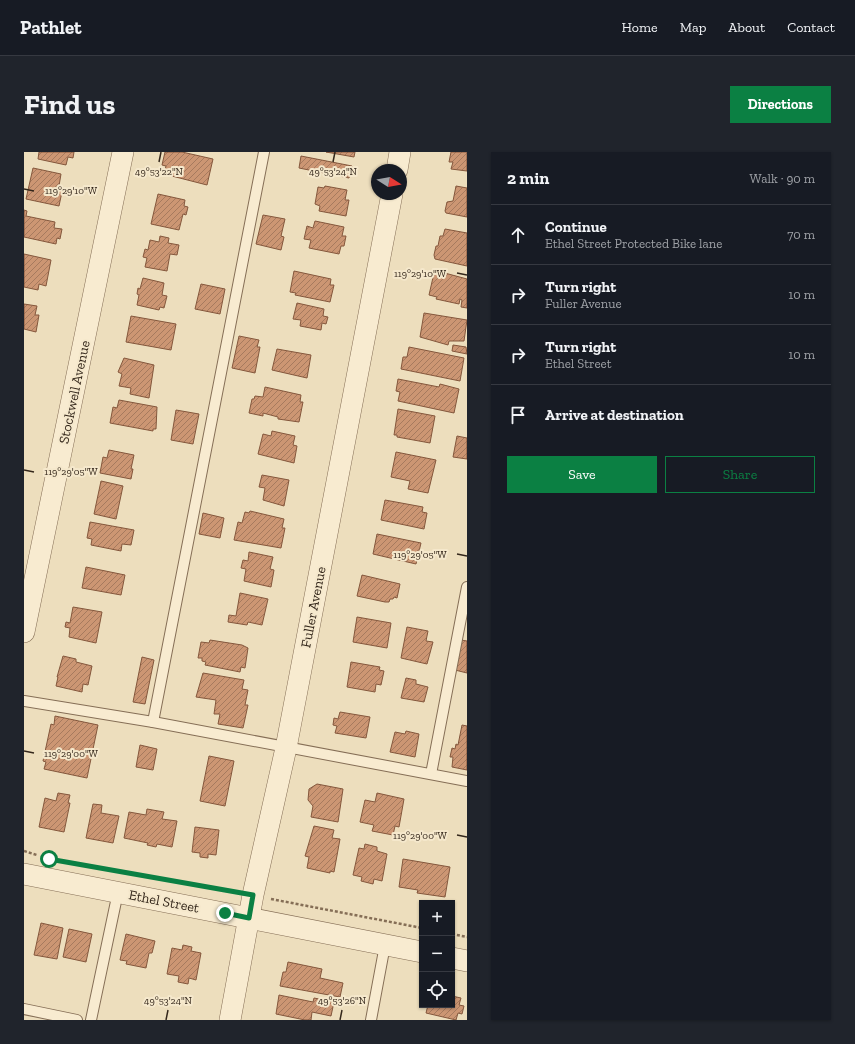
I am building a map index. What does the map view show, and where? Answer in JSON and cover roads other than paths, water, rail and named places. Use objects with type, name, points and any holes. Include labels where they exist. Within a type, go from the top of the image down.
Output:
[{"type":"street","name":"Stockwell Avenue","points":[[24,632],[124,152]]},
{"type":"street","points":[[397,164],[400,152]]},
{"type":"street","name":"Fuller Avenue","points":[[230,1020],[253,895],[286,748],[391,200]]},
{"type":"street","name":"Ethel Street","points":[[24,874],[419,951]]},
{"type":"street","points":[[455,959],[467,961]]},
{"type":"lane","points":[[153,722],[264,152]]},
{"type":"lane","points":[[431,774],[467,587]]},
{"type":"lane","points":[[24,701],[153,722],[467,781]]},
{"type":"lane","points":[[91,1020],[118,892]]},
{"type":"lane","points":[[371,1020],[385,945]]},
{"type":"lane","points":[[24,1009],[77,1020]]}]
